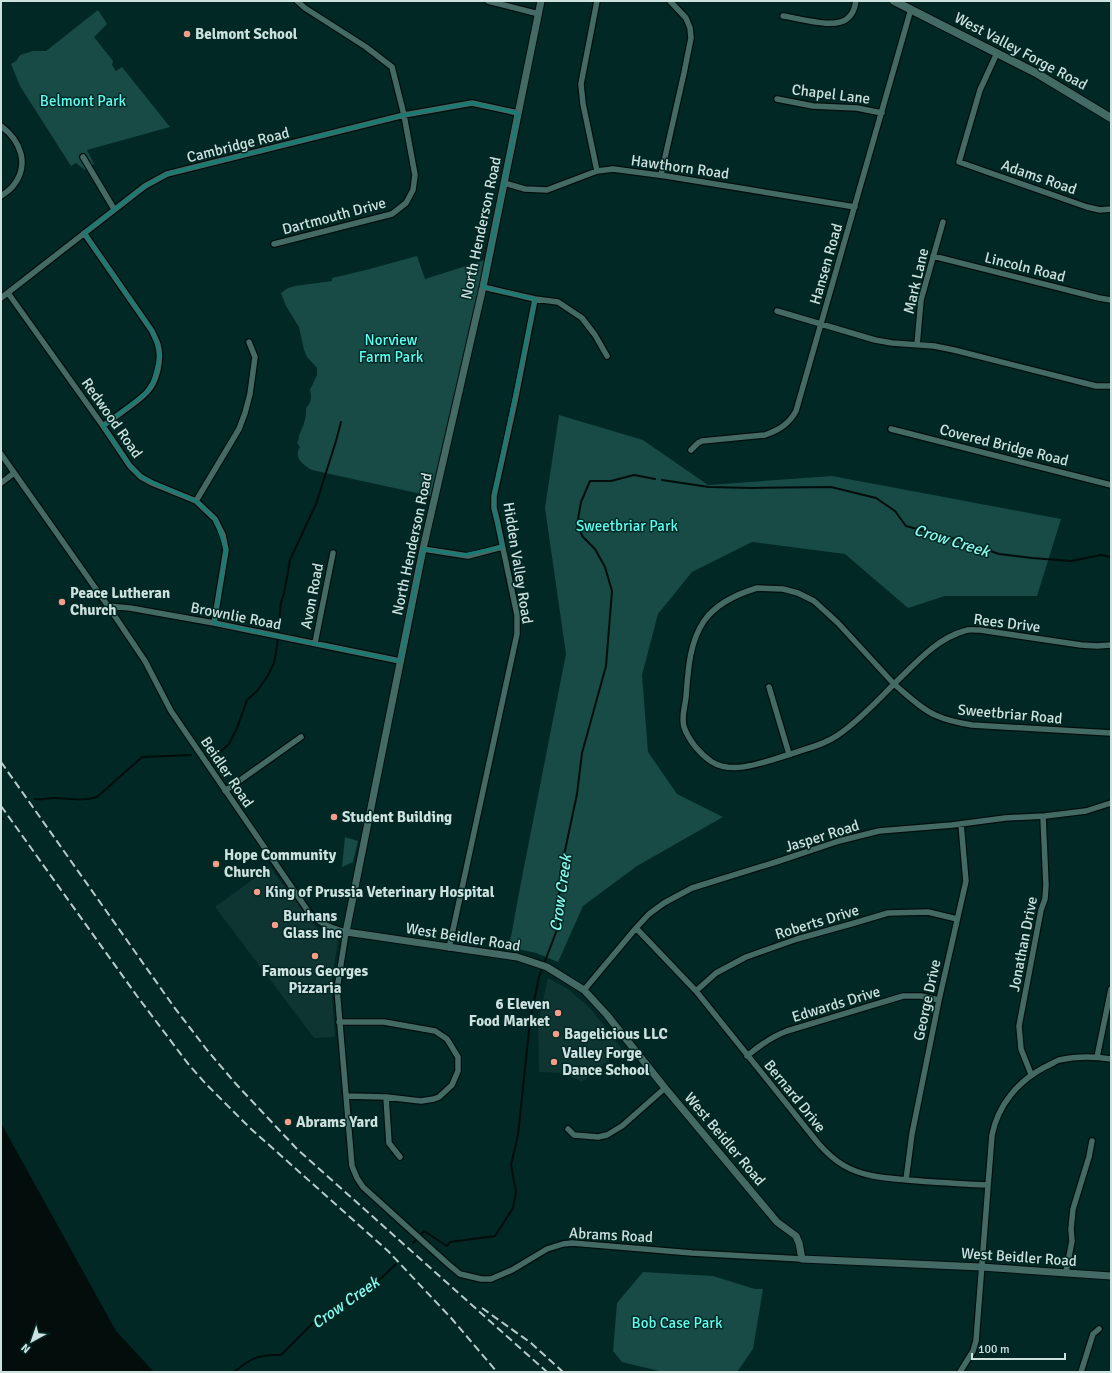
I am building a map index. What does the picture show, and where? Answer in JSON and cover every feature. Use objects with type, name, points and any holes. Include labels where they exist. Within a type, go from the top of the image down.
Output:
[{"type":"main road","name":"West Valley Forge Road","points":[[894,1],[1054,83],[1111,118]]},
{"type":"street","name":"Dartmouth Drive","points":[[274,244],[392,214],[406,203],[413,190],[415,175],[404,115],[392,67],[366,47],[305,8],[298,1]]},
{"type":"street","points":[[488,1],[539,14]]},
{"type":"street","name":"North Henderson Road","points":[[346,1096],[337,989],[346,932],[423,549],[483,287],[541,1]]},
{"type":"street","points":[[597,1],[581,84],[583,104],[597,170]]},
{"type":"street","points":[[661,175],[691,38],[690,28],[686,18],[670,1]]},
{"type":"street","points":[[783,16],[837,24],[844,22],[849,18],[852,14],[856,1]]},
{"type":"street","name":"Hansen Road","points":[[691,450],[702,441],[772,433],[784,427],[789,422],[799,405],[911,9]]},
{"type":"street","name":"Adams Road","points":[[997,53],[980,90],[959,162],[1087,207],[1100,210],[1111,209]]},
{"type":"street","name":"Chapel Lane","points":[[777,99],[813,106],[857,108],[882,113]]},
{"type":"street","name":"Cambridge Road","points":[[1,298],[144,186],[167,174],[404,115],[472,103],[518,114]]},
{"type":"street","points":[[1,126],[10,133],[20,150],[23,166],[20,175],[12,188],[1,196]]},
{"type":"street","points":[[83,157],[114,209]]},
{"type":"street","name":"Hawthorn Road","points":[[504,183],[525,189],[547,190],[597,170],[618,170],[661,175],[855,207]]},
{"type":"street","name":"Mark Lane","points":[[917,345],[921,300],[942,222]]},
{"type":"street","points":[[84,233],[152,331],[158,344],[160,354],[159,364],[153,382],[147,392],[103,426]]},
{"type":"street","name":"Lincoln Road","points":[[933,256],[1111,300]]},
{"type":"street","points":[[483,287],[535,299],[558,302],[582,318],[595,334],[607,356]]},
{"type":"street","name":"Redwood Road","points":[[8,293],[130,466],[141,477],[152,483],[196,501],[215,519],[223,535],[226,550],[214,623]]},
{"type":"street","name":"Hidden Valley Road","points":[[449,948],[517,634],[517,615],[494,508],[495,489],[516,401],[535,299]]},
{"type":"street","points":[[777,311],[891,343],[934,346],[1096,386],[1111,386]]},
{"type":"street","points":[[196,501],[239,429],[245,413],[250,394],[255,357],[250,342]]},
{"type":"street","name":"Covered Bridge Road","points":[[891,429],[1111,485]]},
{"type":"street","points":[[1,454],[108,606]]},
{"type":"street","points":[[1,483],[14,473]]},
{"type":"street","points":[[423,549],[468,556],[502,547]]},
{"type":"street","name":"Avon Road","points":[[315,643],[333,553]]},
{"type":"street","name":"Sweetbriar Road","points":[[789,754],[761,764],[730,768],[714,763],[702,754],[692,742],[684,727],[683,716],[691,655],[697,634],[704,621],[717,607],[739,594],[757,588],[783,589],[798,593],[814,601],[838,623],[894,684],[934,715],[954,722],[972,725],[1111,734]]},
{"type":"street","name":"Brownlie Road","points":[[108,606],[130,608],[214,623],[400,661]]},
{"type":"street","name":"Beidler Road","points":[[108,606],[145,661],[174,714],[310,914],[328,927],[346,932]]},
{"type":"street","name":"Rees Drive","points":[[789,754],[827,743],[840,734],[931,650],[953,635],[965,630],[980,630],[1082,645],[1111,645]]},
{"type":"street","points":[[769,686],[789,754]]},
{"type":"street","points":[[225,791],[301,737]]},
{"type":"street","name":"Jasper Road","points":[[584,990],[649,914],[664,903],[692,888],[839,841],[879,831],[1086,811],[1111,803]]},
{"type":"street","name":"Jonathan Drive","points":[[1031,1074],[1021,1049],[1019,1026],[1046,885],[1043,816]]},
{"type":"street","name":"George Drive","points":[[906,1180],[912,1134],[956,919],[966,881],[961,824]]},
{"type":"street","name":"Roberts Drive","points":[[696,991],[716,973],[746,957],[797,939],[888,913],[928,912],[956,919]]},
{"type":"street","name":"Bernard Drive","points":[[636,928],[696,991],[818,1143],[844,1166],[863,1174],[882,1178],[988,1185]]},
{"type":"street","name":"West Beidler Road","points":[[346,932],[517,957],[547,967],[584,990],[607,1015],[665,1088],[777,1222],[796,1236],[802,1259],[981,1266],[1111,1276]]},
{"type":"street","points":[[1097,1057],[1111,989]]},
{"type":"street","name":"Edwards Drive","points":[[747,1056],[766,1041],[787,1031],[894,998],[903,996],[921,996],[939,1000]]},
{"type":"street","points":[[339,1022],[384,1022],[435,1031],[447,1039],[458,1057],[458,1071],[452,1085],[439,1097],[434,1099],[420,1101],[386,1097],[346,1096]]},
{"type":"street","points":[[960,1372],[973,1351],[976,1341],[992,1135],[996,1121],[1006,1100],[1031,1074],[1057,1061],[1076,1057],[1111,1059]]},
{"type":"street","points":[[568,1130],[574,1135],[598,1138],[607,1135],[622,1126],[665,1088]]},
{"type":"street","name":"Abrams Road","points":[[346,1096],[354,1174],[363,1187],[460,1274],[481,1279],[491,1278],[501,1275],[547,1249],[572,1243],[692,1253],[802,1259]]},
{"type":"street","points":[[386,1097],[389,1143],[400,1157]]},
{"type":"street","points":[[1066,1272],[1072,1241],[1071,1229],[1073,1209],[1089,1157],[1092,1141]]},
{"type":"street","points":[[1081,1372],[1093,1334],[1099,1328]]},
{"type":"highlighted area","points":[[472,103],[518,113],[483,287],[535,299],[495,489],[494,508],[502,547],[463,555],[423,549],[400,661],[214,623],[226,550],[215,519],[196,501],[141,477],[130,466],[103,426],[147,392],[153,382],[160,354],[152,331],[84,233],[145,186],[167,174],[404,115]]},
{"type":"shaded area","points":[[270,867],[310,920],[320,931],[335,937],[338,942],[331,982],[335,1037],[314,1038],[215,907]]},
{"type":"shaded area","points":[[548,978],[568,989],[590,1008],[622,1049],[582,1082],[565,1073],[539,1072],[538,1022]]},
{"type":"shaded area","points":[[1,1123],[116,1331],[154,1372],[1,1372]]},
{"type":"green space","name":"Belmont Park","points":[[98,10],[107,24],[94,37],[113,61],[112,65],[116,71],[122,67],[170,127],[87,150],[94,164],[85,170],[76,163],[71,166],[20,86],[11,64],[16,61],[20,55],[33,51],[46,51]]},
{"type":"green space","name":"Norview Farm Park","points":[[417,256],[425,279],[488,259],[435,497],[312,470],[300,461],[298,458],[298,451],[300,447],[297,443],[305,418],[306,408],[311,400],[310,390],[317,375],[317,368],[307,357],[299,327],[286,306],[281,293],[288,288],[295,286],[332,281],[332,278]]},
{"type":"green space","name":"Sweetbriar Park","points":[[559,415],[643,440],[708,485],[832,476],[1061,519],[1037,596],[945,596],[908,608],[845,554],[752,542],[692,572],[658,614],[642,675],[648,752],[677,794],[723,817],[637,866],[583,906],[558,962],[536,953],[509,947],[566,654],[545,508]]},
{"type":"green space","points":[[345,837],[358,841],[353,862],[342,867]]},
{"type":"green space","name":"Bob Case Park","points":[[643,1272],[713,1276],[755,1289],[763,1289],[753,1349],[737,1372],[663,1372],[622,1362],[613,1351],[617,1303]]},
{"type":"waterway","points":[[209,752],[220,752],[229,744],[237,728],[247,700],[257,691],[267,677],[274,663],[281,602],[284,594],[290,560],[316,504],[341,422]]},
{"type":"waterway","name":"Crow Creek","points":[[413,1243],[424,1231],[447,1246],[450,1242],[495,1236],[513,1208],[516,1192],[511,1165],[518,1135],[530,1021],[539,977],[558,927],[560,874],[577,794],[582,753],[606,666],[612,591],[605,567],[595,549],[583,537],[577,525],[581,502],[590,481],[611,481],[634,475],[655,479]]},
{"type":"waterway","name":"Crow Creek","points":[[662,480],[709,487],[831,487],[876,498],[895,511],[906,526],[959,540],[999,554],[1071,561],[1101,555],[1111,557]]},
{"type":"waterway","points":[[35,799],[54,798],[80,800],[97,797],[142,757],[191,755]]},
{"type":"waterway","name":"Crow Creek","points":[[234,1372],[245,1363],[261,1356],[281,1355],[314,1322],[350,1302],[373,1286],[396,1264]]},
{"type":"railway","points":[[1,762],[174,1007],[207,1050],[236,1084],[297,1149],[547,1372]]},
{"type":"railway","points":[[1,806],[137,996],[189,1065],[250,1128],[388,1251],[452,1319],[497,1372]]},
{"type":"railway","points":[[482,1308],[531,1343],[563,1372]]},
{"type":"place","name":"Belmont School","points":[[187,34]]},
{"type":"place","name":"Peace Lutheran Church","points":[[62,602]]},
{"type":"place","name":"Student Building","points":[[334,817]]},
{"type":"place","name":"Hope Community Church","points":[[216,864]]},
{"type":"place","name":"King of Prussia Veterinary Hospital","points":[[257,892]]},
{"type":"place","name":"Burhans Glass Inc","points":[[275,925]]},
{"type":"place","name":"Famous Georges Pizzaria","points":[[315,956]]},
{"type":"place","name":"6 Eleven Food Market","points":[[558,1013]]},
{"type":"place","name":"Bagelicious LLC","points":[[556,1034]]},
{"type":"place","name":"Valley Forge Dance School","points":[[554,1062]]},
{"type":"place","name":"Abrams Yard","points":[[288,1122]]}]
